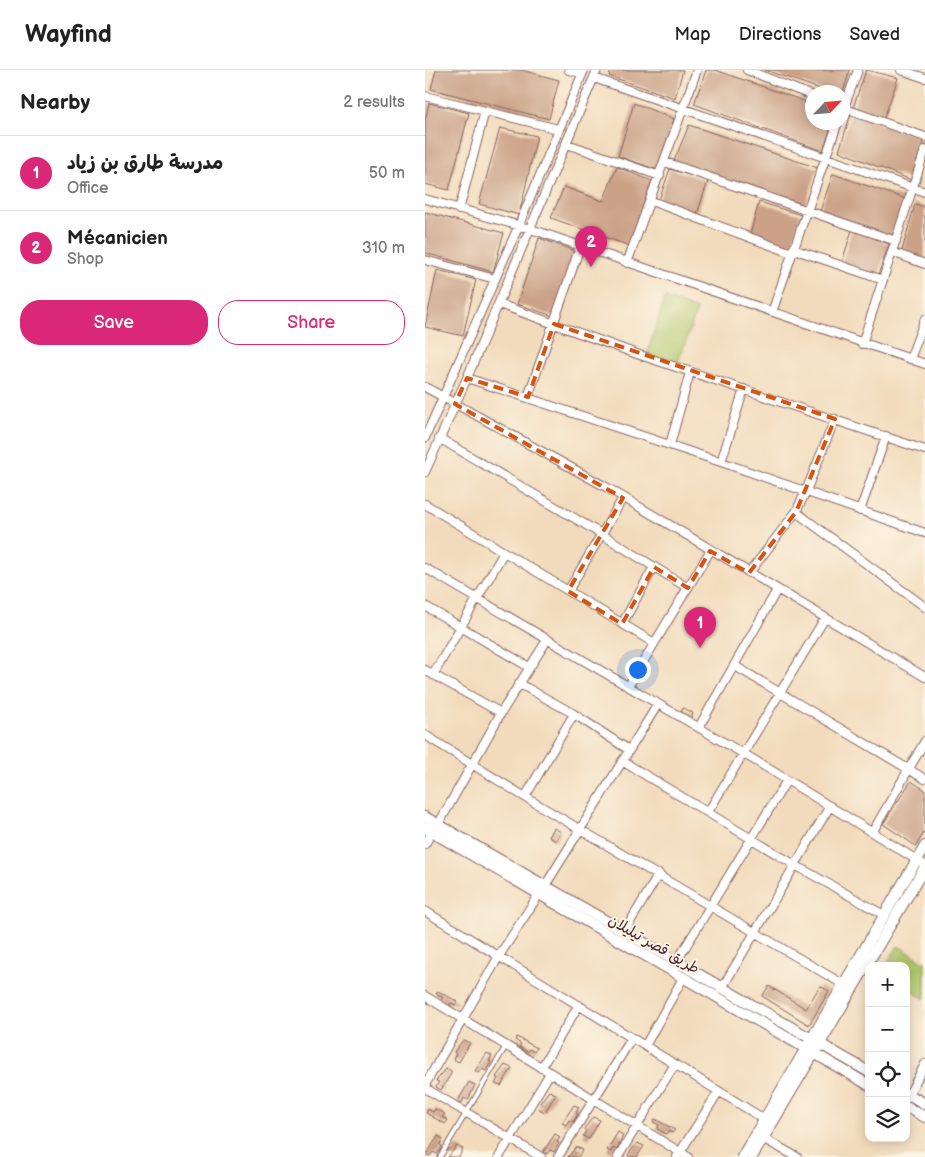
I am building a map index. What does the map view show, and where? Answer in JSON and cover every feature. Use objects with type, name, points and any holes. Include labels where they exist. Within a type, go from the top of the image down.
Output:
[{"type":"main road","name":"طريق قصر تيليلان","points":[[425,817],[432,828],[542,890],[677,961],[807,1043],[865,1082]]},
{"type":"main road","points":[[752,1157],[852,990],[922,864],[925,846]]},
{"type":"main road","points":[[741,1157],[884,915],[922,864]]},
{"type":"main road","name":"طريق قصر تيليلان","points":[[542,890],[683,978],[807,1043]]},
{"type":"main road","name":"طريق قصر تيليلان","points":[[817,1050],[865,1070]]},
{"type":"main road","points":[[909,1097],[925,1104]]},
{"type":"main road","points":[[910,1108],[925,1117]]},
{"type":"street","points":[[425,438],[519,225],[557,129],[583,72],[569,70]]},
{"type":"street","points":[[627,263],[697,70]]},
{"type":"street","points":[[747,70],[805,93]]},
{"type":"street","points":[[850,90],[858,70]]},
{"type":"street","points":[[901,70],[925,78]]},
{"type":"street","points":[[425,472],[499,304],[595,74],[684,109],[925,192]]},
{"type":"street","points":[[425,96],[557,129]]},
{"type":"street","points":[[459,210],[485,110]]},
{"type":"street","points":[[850,110],[925,137]]},
{"type":"street","points":[[772,312],[835,130]]},
{"type":"street","points":[[567,144],[660,176]]},
{"type":"street","points":[[863,344],[925,150]]},
{"type":"street","points":[[665,162],[806,212],[896,241]]},
{"type":"street","points":[[425,200],[519,225],[925,364]]},
{"type":"street","points":[[651,201],[793,251],[883,280]]},
{"type":"street","points":[[528,398],[580,247]]},
{"type":"street","points":[[892,252],[925,264]]},
{"type":"street","points":[[425,260],[495,279]]},
{"type":"street","points":[[499,304],[690,372],[925,450]]},
{"type":"street","points":[[910,359],[925,319]]},
{"type":"street","points":[[670,444],[690,372]]},
{"type":"street","points":[[467,378],[670,444],[925,533]]},
{"type":"street","points":[[425,387],[623,498],[925,677]]},
{"type":"street","points":[[721,462],[743,389]]},
{"type":"street","points":[[749,573],[795,512],[806,491],[835,419]]},
{"type":"street","points":[[860,511],[886,436]]},
{"type":"street","points":[[439,438],[603,535],[688,588]]},
{"type":"street","points":[[568,591],[603,535],[623,498]]},
{"type":"street","points":[[425,504],[654,643]]},
{"type":"street","points":[[795,512],[925,607]]},
{"type":"street","points":[[628,687],[711,551]]},
{"type":"street","points":[[433,675],[504,552]]},
{"type":"street","points":[[623,624],[654,567]]},
{"type":"street","points":[[425,568],[699,727],[873,831],[922,864]]},
{"type":"street","points":[[699,727],[777,590]]},
{"type":"street","points":[[425,606],[529,667]]},
{"type":"street","points":[[708,812],[782,693],[825,618]]},
{"type":"street","points":[[425,844],[432,828],[547,640]]},
{"type":"street","points":[[735,666],[925,779]]},
{"type":"street","points":[[425,670],[501,714]]},
{"type":"street","points":[[520,684],[574,714],[629,750]]},
{"type":"street","points":[[541,1157],[425,1086],[499,956],[657,704]]},
{"type":"street","points":[[525,798],[574,714]]},
{"type":"street","points":[[425,735],[525,798],[659,874],[852,990]]},
{"type":"street","points":[[873,831],[925,741]]},
{"type":"street","points":[[622,761],[795,865],[884,915]]},
{"type":"street","points":[[677,961],[787,780]]},
{"type":"street","points":[[721,988],[830,806]]},
{"type":"street","points":[[624,932],[659,874]]},
{"type":"street","points":[[425,911],[764,1119]]},
{"type":"street","points":[[645,1046],[683,978]]},
{"type":"street","points":[[425,996],[638,1127],[678,1155],[688,1157]]},
{"type":"street","points":[[541,1068],[579,1005]]},
{"type":"street","points":[[558,1157],[632,1038]]},
{"type":"street","points":[[619,1157],[675,1064]]},
{"type":"street","points":[[910,1091],[925,1064]]},
{"type":"street","points":[[499,1157],[550,1073]]},
{"type":"street","points":[[678,1155],[719,1091]]},
{"type":"street","points":[[764,1139],[797,1157]]},
{"type":"lane","points":[[440,1157],[506,1046]]},
{"type":"highlighted area","points":[[554,324],[835,419],[796,512],[749,573],[710,551],[688,588],[654,567],[622,624],[568,591],[623,498],[455,404],[467,378],[528,397]]},
{"type":"green space","points":[[665,298],[697,310],[677,366],[647,354]]},
{"type":"green space","points":[[898,946],[925,962],[925,999],[910,990],[910,962],[888,962]]},
{"type":"building","points":[[436,70],[521,70],[559,80],[549,119],[431,89]]},
{"type":"building","points":[[611,70],[683,70],[675,98],[609,76]]},
{"type":"building","points":[[706,70],[715,70],[805,101],[805,130],[830,130],[823,151],[694,104]]},
{"type":"building","points":[[765,70],[850,70],[845,85],[809,85]]},
{"type":"building","points":[[866,70],[898,78],[884,118],[853,108]]},
{"type":"building","points":[[429,103],[469,113],[449,190],[425,184],[425,121]]},
{"type":"building","points":[[634,103],[674,119],[658,170],[618,156]]},
{"type":"building","points":[[851,114],[924,139],[911,180],[839,151],[846,130],[850,130]]},
{"type":"building","points":[[689,125],[818,168],[805,206],[674,161]]},
{"type":"building","points":[[500,128],[537,136],[519,215],[479,204]]},
{"type":"building","points":[[617,167],[652,181],[630,246],[551,218],[564,187],[603,201]]},
{"type":"building","points":[[670,169],[708,181],[697,214],[659,200]]},
{"type":"building","points":[[833,174],[906,199],[892,238],[820,211]]},
{"type":"building","points":[[759,202],[801,215],[790,249],[750,234]]},
{"type":"building","points":[[915,204],[925,207],[925,262],[901,254]]},
{"type":"building","points":[[425,212],[504,233],[493,272],[425,253]]},
{"type":"building","points":[[852,230],[889,244],[878,275],[842,262]]},
{"type":"building","points":[[539,238],[576,251],[553,316],[517,304]]},
{"type":"building","points":[[437,270],[476,280],[463,336],[425,327]]},
{"type":"building","points":[[683,708],[693,713],[691,718],[681,713]]},
{"type":"building","points":[[911,781],[925,790],[925,831],[916,846],[883,824]]},
{"type":"building","points":[[554,828],[561,832],[556,841],[549,837]]},
{"type":"building","points":[[769,986],[806,1009],[820,986],[829,991],[809,1025],[762,996]]},
{"type":"building","points":[[438,991],[458,1002],[456,1005],[451,1003],[449,1006],[440,1001],[443,998],[436,994]]},
{"type":"building","points":[[517,1037],[537,1048],[534,1052],[530,1049],[528,1052],[519,1047],[521,1044],[515,1040]]},
{"type":"building","points":[[463,1040],[470,1043],[459,1062],[453,1059],[456,1054],[454,1052]]},
{"type":"building","points":[[487,1053],[492,1056],[486,1071],[482,1069],[479,1073],[475,1071]]},
{"type":"building","points":[[505,1065],[512,1068],[501,1086],[495,1084],[498,1078],[496,1077]]},
{"type":"building","points":[[446,1069],[452,1072],[441,1090],[436,1087],[439,1082],[436,1081]]},
{"type":"building","points":[[469,1082],[475,1085],[468,1100],[464,1098],[462,1103],[458,1101]]},
{"type":"building","points":[[549,1091],[556,1094],[545,1112],[539,1109],[542,1104],[540,1103]]},
{"type":"building","points":[[574,1105],[579,1107],[576,1113],[578,1114],[573,1122],[569,1120],[566,1125],[562,1123]]},
{"type":"building","points":[[428,1109],[433,1112],[435,1109],[445,1114],[442,1117],[448,1120],[445,1124],[426,1113]]},
{"type":"building","points":[[593,1117],[600,1120],[589,1139],[583,1136],[586,1131],[584,1129]]},
{"type":"building","points":[[655,1119],[675,1130],[672,1133],[668,1131],[666,1134],[657,1129],[659,1125],[653,1122]]},
{"type":"building","points":[[618,1132],[623,1135],[617,1150],[613,1148],[611,1152],[607,1150]]},
{"type":"building","points":[[555,1134],[560,1137],[554,1152],[550,1150],[547,1154],[543,1152]]},
{"type":"building","points":[[438,1136],[443,1139],[440,1145],[442,1146],[437,1154],[433,1152],[430,1156],[426,1155]]},
{"type":"building","points":[[637,1143],[644,1146],[637,1157],[630,1157],[628,1155]]},
{"type":"building","points":[[457,1146],[463,1149],[459,1157],[448,1157]]},
{"type":"building","points":[[576,1147],[583,1150],[578,1157],[568,1157]]},
{"type":"place","name":"Mécanicien","points":[[591,267]]},
{"type":"place","name":"مدرسة طارق بن زياد","points":[[700,648]]}]
